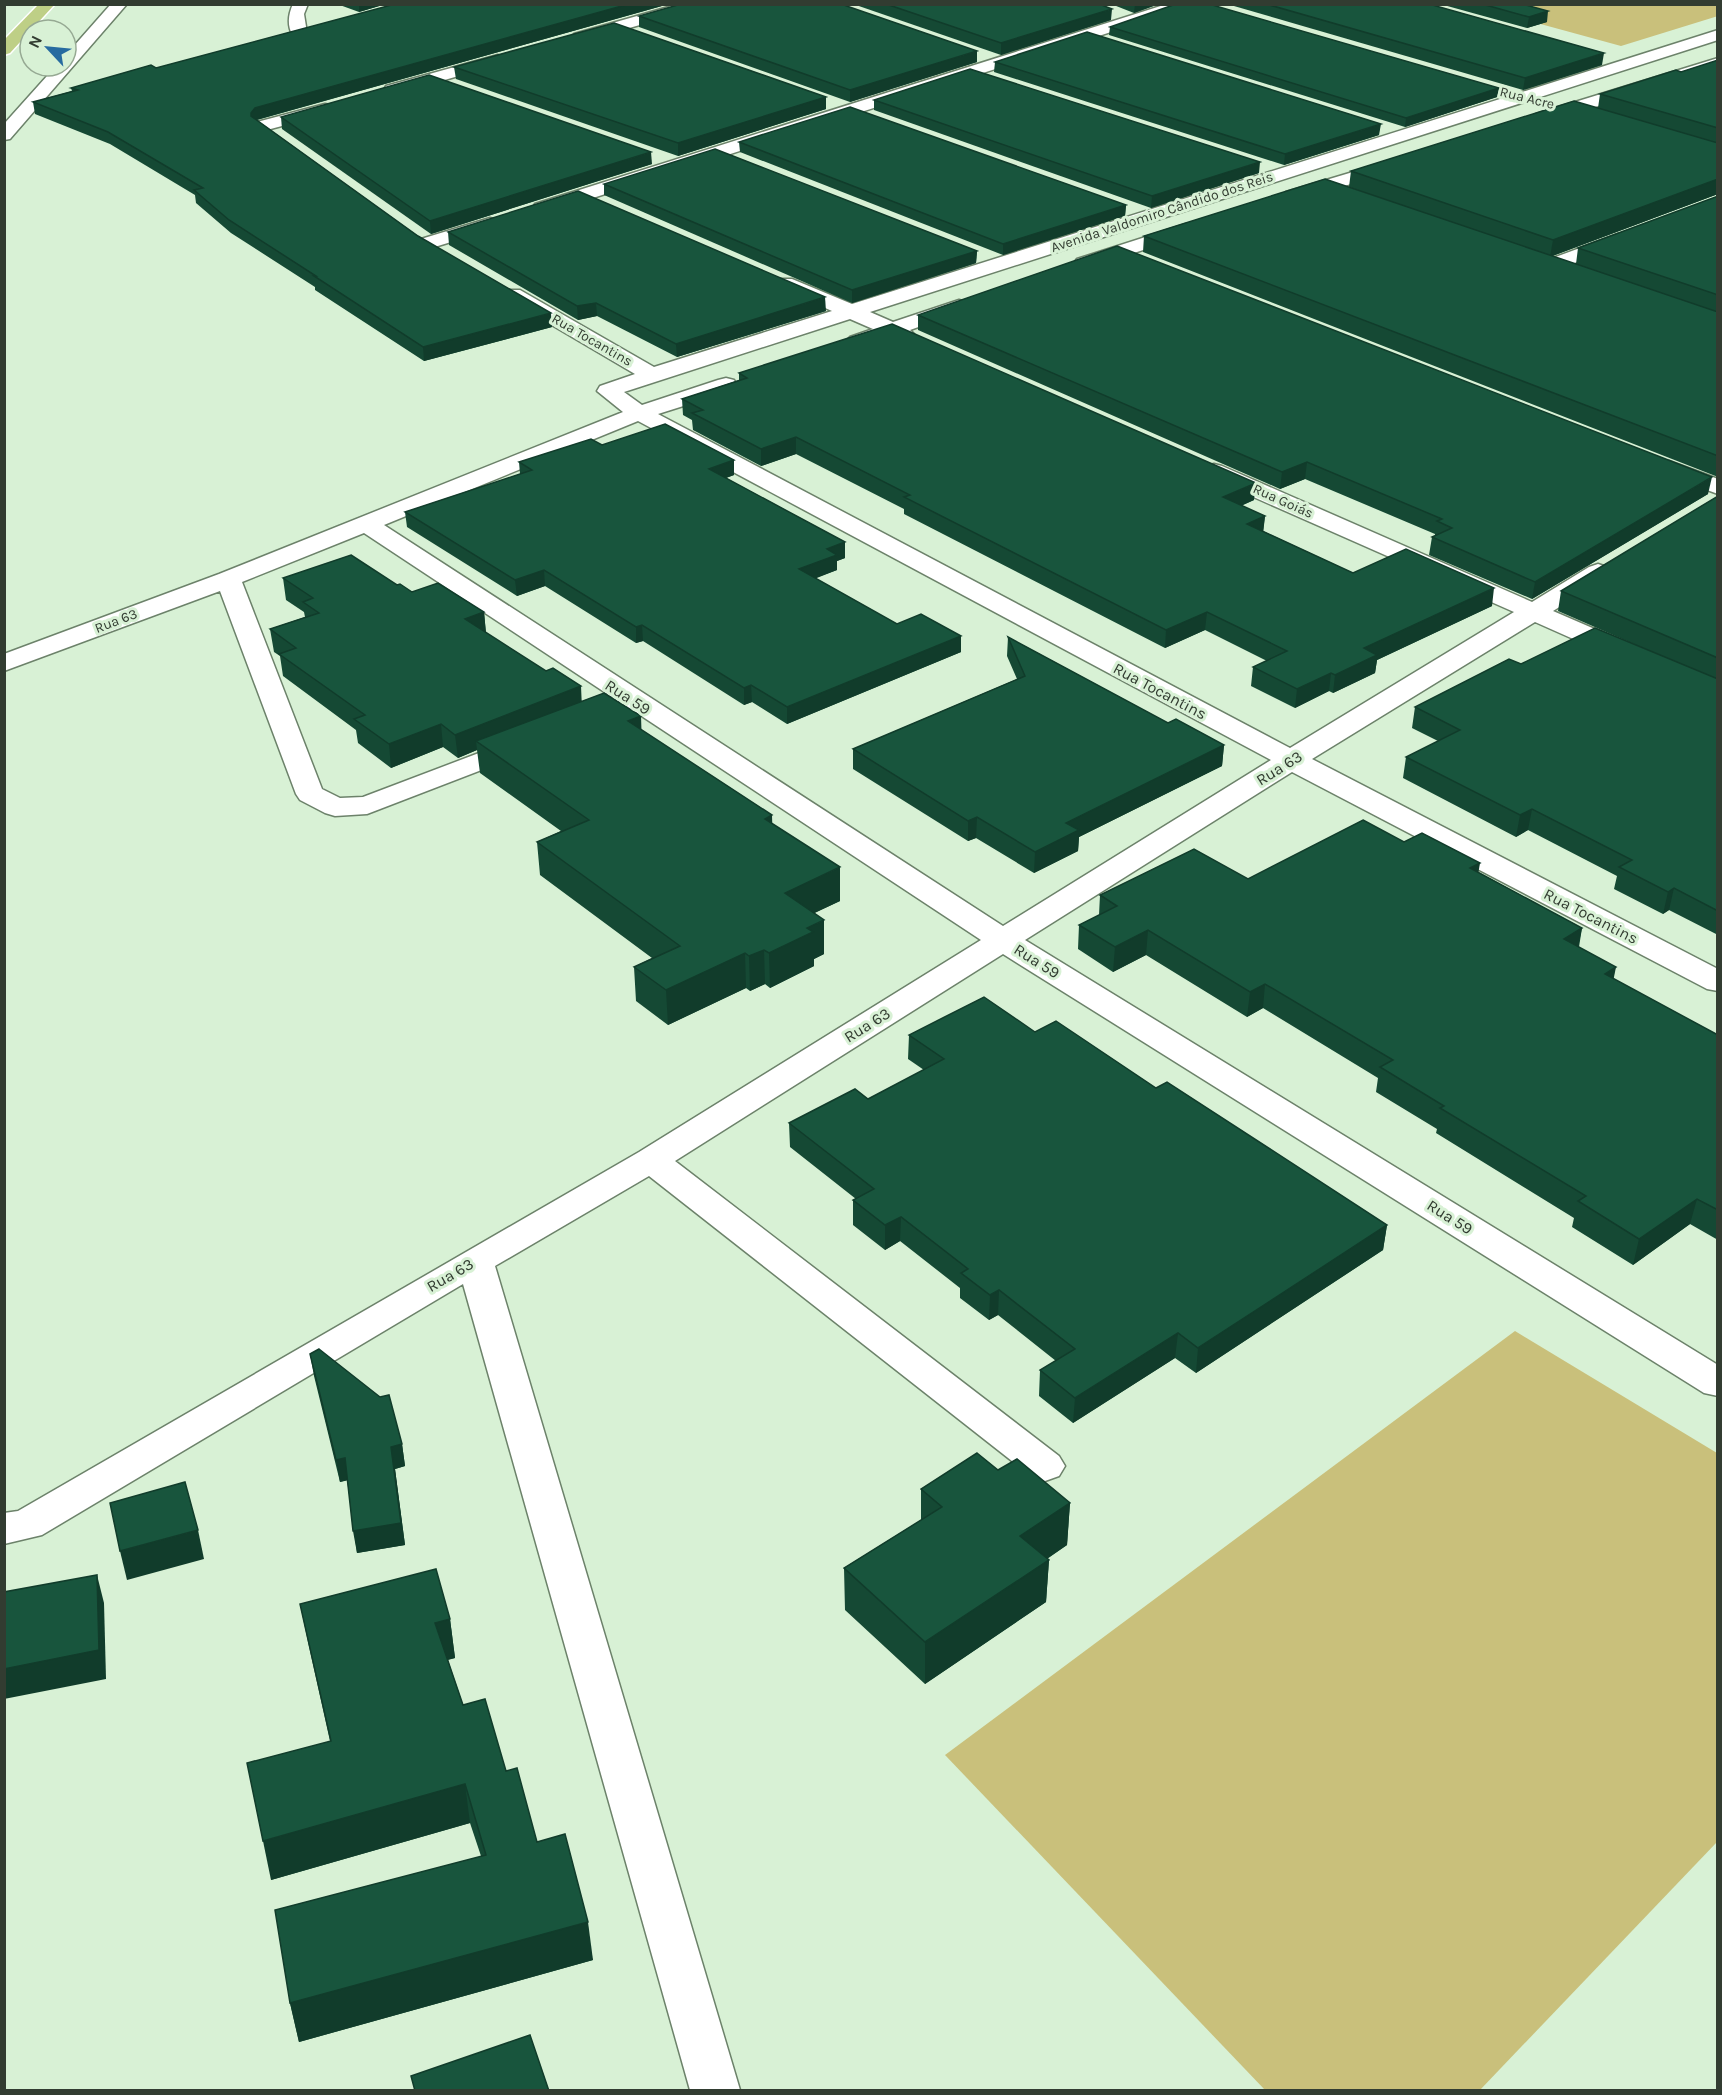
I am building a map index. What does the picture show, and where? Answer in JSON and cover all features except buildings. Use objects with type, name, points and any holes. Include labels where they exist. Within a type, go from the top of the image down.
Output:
[{"type":"main road","points":[[4,50],[48,4]]},
{"type":"street","points":[[78,51],[120,4]]},
{"type":"street","points":[[300,33],[296,14],[301,4]]},
{"type":"street","points":[[562,42],[698,4]]},
{"type":"street","points":[[527,213],[848,111],[975,64],[1001,62],[1184,4]]},
{"type":"street","points":[[1105,11],[1135,20]]},
{"type":"street","points":[[616,27],[638,35]]},
{"type":"street","points":[[1086,35],[1109,42]]},
{"type":"street","name":"Avenida Valdomiro Cândido dos Reis","points":[[608,391],[651,375],[1718,35]]},
{"type":"street","points":[[375,94],[518,55]]},
{"type":"street","points":[[1605,57],[1675,76]]},
{"type":"street","points":[[1526,123],[1718,63]]},
{"type":"street","points":[[975,64],[1004,83]]},
{"type":"street","points":[[4,135],[54,78]]},
{"type":"street","points":[[431,79],[465,90]]},
{"type":"street","name":"Rua Acre","points":[[1489,88],[1605,119]]},
{"type":"street","points":[[826,103],[870,118]]},
{"type":"street","points":[[283,140],[263,126],[342,104]]},
{"type":"street","points":[[1382,128],[1405,135]]},
{"type":"street","points":[[716,152],[749,165]]},
{"type":"street","points":[[655,157],[677,164]]},
{"type":"street","name":"Avenida Valdomiro Cândido dos Reis","points":[[1280,201],[1413,159]]},
{"type":"street","points":[[1250,163],[1357,199]]},
{"type":"street","points":[[583,196],[604,205]]},
{"type":"street","points":[[1129,208],[1151,216]]},
{"type":"street","points":[[428,243],[505,219]]},
{"type":"street","name":"Avenida Valdomiro Cândido dos Reis","points":[[1071,267],[1203,224]]},
{"type":"street","points":[[408,230],[448,255]]},
{"type":"street","points":[[1549,266],[1633,234]]},
{"type":"street","points":[[1082,238],[1149,265]]},
{"type":"street","points":[[979,255],[1001,263]]},
{"type":"street","points":[[1526,258],[1572,273]]},
{"type":"street","points":[[766,275],[926,344]]},
{"type":"street","name":"Rua Tocantins","points":[[499,285],[651,375]]},
{"type":"street","points":[[838,348],[982,298]]},
{"type":"street","points":[[639,413],[739,380]]},
{"type":"street","name":"Rua Tocantins","points":[[608,391],[639,413],[1291,760],[1718,982]]},
{"type":"street","name":"Rua 63","points":[[4,663],[228,579],[639,413]]},
{"type":"street","points":[[1651,461],[1711,499]]},
{"type":"street","name":"Rua Goiás","points":[[1197,463],[1642,659]]},
{"type":"street","name":"Rua 59","points":[[365,523],[1003,940],[1718,1383]]},
{"type":"street","name":"Rua 63","points":[[4,1529],[28,1524],[651,1160],[1291,760],[1626,555]]},
{"type":"street","points":[[228,579],[310,794],[335,807],[367,805],[634,700]]},
{"type":"street","points":[[651,1160],[1045,1466]]},
{"type":"street","points":[[475,1261],[715,2091]]},
{"type":"shaded area","points":[[1717,4],[1718,16],[1621,46],[1471,5]]},
{"type":"shaded area","points":[[1515,1331],[1717,1453],[1717,1842],[1480,2090],[1265,2090],[945,1755]]}]
